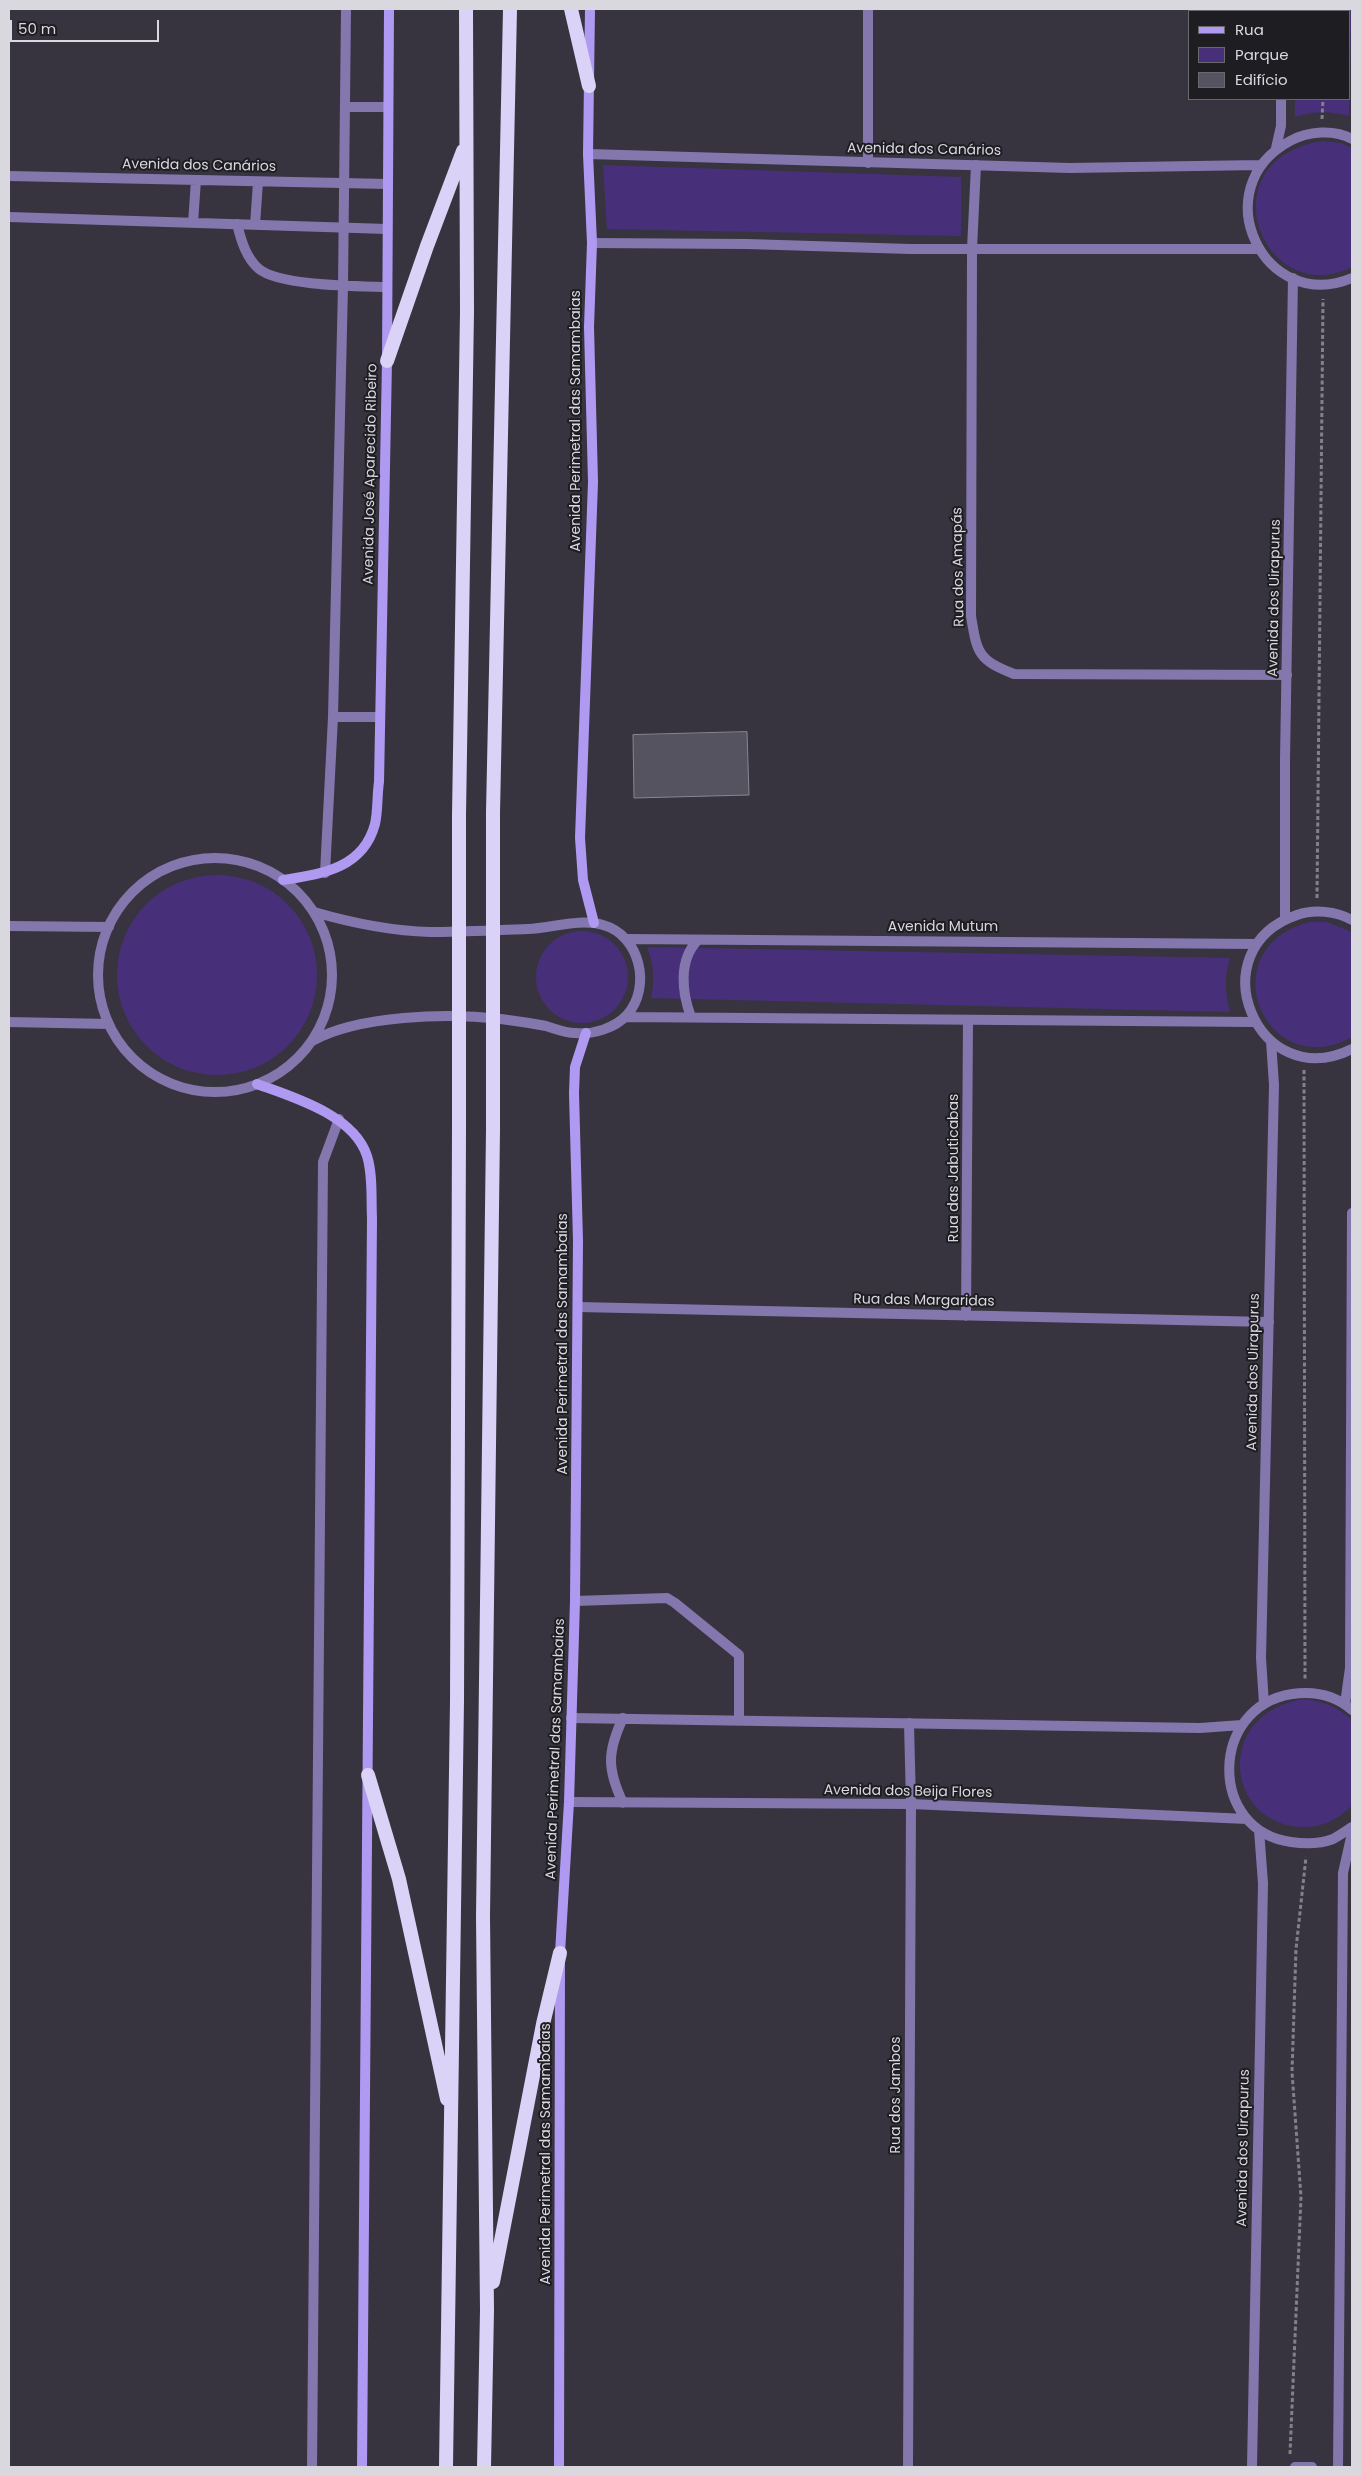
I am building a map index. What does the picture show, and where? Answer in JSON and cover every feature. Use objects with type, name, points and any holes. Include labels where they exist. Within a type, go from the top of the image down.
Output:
[{"type":"highway","points":[[446,2467],[453,2124],[459,1510],[459,815],[467,312],[466,9]]},
{"type":"highway","points":[[484,2467],[487,2310],[483,1916],[493,1130],[493,812],[510,9]]},
{"type":"highway","points":[[571,9],[589,86]]},
{"type":"highway","points":[[387,361],[467,141]]},
{"type":"highway","points":[[368,1775],[399,1879],[453,2124]]},
{"type":"highway","points":[[487,2310],[543,2024],[560,1953]]},
{"type":"main road","name":"Avenida José Aparecido Ribeiro","points":[[283,880],[325,873],[339,868],[368,841],[375,823],[380,717],[387,361],[389,9]]},
{"type":"main road","name":"Avenida Perimetral das Samambaias","points":[[590,9],[588,154],[592,244],[589,327],[593,482],[580,838],[583,880],[594,922]]},
{"type":"main road","name":"Avenida Perimetral das Samambaias","points":[[559,2467],[560,1953],[569,1802],[576,1601],[578,1307],[575,1067],[586,1033]]},
{"type":"main road","points":[[257,1084],[310,1104],[339,1120],[364,1147],[367,1157],[372,1218],[362,2467]]},
{"type":"street","points":[[325,873],[333,717],[343,286],[346,9]]},
{"type":"street","points":[[868,9],[868,163]]},
{"type":"street","points":[[1276,148],[1281,126],[1281,100]]},
{"type":"street","points":[[345,108],[388,107]]},
{"type":"street","points":[[1352,138],[1346,135],[1322,132],[1298,136],[1276,148],[1260,165],[1250,185],[1246,207],[1249,229],[1258,249],[1268,261],[1293,278],[1323,284],[1352,278]]},
{"type":"street","name":"Avenida dos Canários","points":[[588,154],[1070,168],[1260,165]]},
{"type":"street","name":"Rua dos Amapás","points":[[976,166],[972,249],[971,616],[976,645],[989,664],[1014,674],[1287,675]]},
{"type":"street","name":"Avenida dos Canários","points":[[9,176],[388,184]]},
{"type":"street","points":[[193,223],[196,180]]},
{"type":"street","points":[[255,225],[258,182]]},
{"type":"street","points":[[9,217],[387,229]]},
{"type":"street","points":[[238,224],[243,248],[260,270],[291,281],[343,286],[386,287]]},
{"type":"street","points":[[592,244],[972,249],[1258,249]]},
{"type":"street","name":"Avenida dos Uirapurus","points":[[1285,919],[1293,278]]},
{"type":"street","points":[[333,717],[380,717]]},
{"type":"street","points":[[218,858],[241,861],[263,868],[283,880],[300,894],[314,912],[325,933],[331,955],[332,978],[330,1000],[322,1022],[311,1042],[284,1069],[257,1084],[235,1090],[212,1092],[189,1089],[167,1082],[147,1071],[130,1056],[109,1024],[99,996],[98,972],[100,950],[108,927],[119,908],[146,881],[173,866],[195,860],[218,858]]},
{"type":"street","points":[[311,1042],[328,1032],[389,1020],[463,1017],[500,1019],[575,1033],[603,1030],[626,1017],[634,1006],[640,974],[638,961],[628,939],[605,925],[594,922],[552,928],[429,932],[362,924],[314,912]]},
{"type":"street","points":[[1352,920],[1329,912],[1306,912],[1285,919],[1269,930],[1257,944],[1248,962],[1244,982],[1246,1003],[1254,1022],[1271,1041],[1286,1051],[1304,1057],[1323,1058],[1341,1054],[1352,1049]]},
{"type":"street","points":[[9,926],[108,927]]},
{"type":"street","name":"Avenida Mutum","points":[[628,939],[1257,944]]},
{"type":"street","points":[[691,1017],[683,990],[684,973],[688,954],[698,940]]},
{"type":"street","points":[[626,1017],[1254,1022]]},
{"type":"street","name":"Rua das Jabuticabas","points":[[966,1316],[968,1020]]},
{"type":"street","points":[[9,1022],[109,1024]]},
{"type":"street","name":"Avenida dos Uirapurus","points":[[1264,1704],[1261,1658],[1274,1085],[1271,1041]]},
{"type":"street","points":[[312,2467],[323,1162],[339,1120]]},
{"type":"street","points":[[1352,1213],[1349,1707],[1326,1695],[1304,1692],[1283,1696],[1264,1704],[1242,1725],[1233,1742],[1228,1762],[1235,1802],[1247,1819],[1259,1830],[1282,1841],[1307,1844],[1332,1839],[1352,1827]]},
{"type":"street","name":"Rua das Margaridas","points":[[578,1307],[1269,1322]]},
{"type":"street","points":[[576,1601],[667,1598],[675,1602],[739,1655],[739,1720]]},
{"type":"street","points":[[571,1718],[1200,1728],[1242,1725]]},
{"type":"street","points":[[623,1718],[613,1738],[610,1760],[613,1782],[623,1803]]},
{"type":"street","name":"Rua dos Jambos","points":[[908,2467],[911,1804],[909,1723]]},
{"type":"street","name":"Avenida dos Beija Flores","points":[[569,1802],[911,1804],[1247,1819]]},
{"type":"street","name":"Avenida dos Uirapurus","points":[[1252,2467],[1263,1883],[1259,1830]]},
{"type":"street","points":[[1338,2467],[1343,1873],[1352,1833]]},
{"type":"street","points":[[1292,2462],[1312,2467]]},
{"type":"path","points":[[1322,132],[1323,100]]},
{"type":"path","points":[[1316,912],[1323,284]]},
{"type":"path","points":[[1304,1057],[1304,1692]]},
{"type":"path","points":[[1292,2462],[1301,2197],[1292,2062],[1296,1949],[1307,1844]]},
{"type":"green space","points":[[1297,9],[1351,9],[1351,10]]},
{"type":"green space","points":[[1295,100],[1349,100],[1349,116],[1322,112],[1295,117]]},
{"type":"green space","points":[[1322,141],[1341,143],[1352,148],[1352,267],[1320,275],[1293,269],[1272,251],[1259,228],[1256,201],[1264,175],[1286,154]]},
{"type":"green space","points":[[603,165],[961,177],[961,236],[607,229]]},
{"type":"green space","points":[[207,875],[227,875],[246,879],[264,887],[288,904],[300,919],[313,946],[317,975],[313,1004],[300,1031],[288,1046],[273,1058],[246,1071],[227,1075],[207,1075],[188,1071],[170,1063],[153,1052],[140,1039],[129,1022],[121,1004],[117,985],[117,965],[121,946],[129,928],[140,911],[153,898],[170,887],[188,879]]},
{"type":"green space","points":[[1310,922],[1327,922],[1352,932],[1352,1037],[1321,1047],[1294,1043],[1274,1029],[1260,1007],[1256,982],[1261,958],[1279,936]]},
{"type":"green space","points":[[582,931],[600,934],[615,944],[625,959],[628,977],[625,995],[615,1010],[600,1020],[582,1023],[564,1020],[549,1010],[539,995],[536,977],[539,959],[549,944],[564,934]]},
{"type":"green space","points":[[647,947],[1230,958],[1226,985],[1230,1012],[651,998],[653,972]]},
{"type":"green space","points":[[1305,1699],[1330,1706],[1352,1720],[1352,1805],[1331,1821],[1312,1827],[1278,1822],[1258,1809],[1245,1790],[1240,1768],[1243,1745],[1255,1724],[1275,1708]]},
{"type":"building","points":[[747,732],[749,795],[634,798],[633,735]]}]
